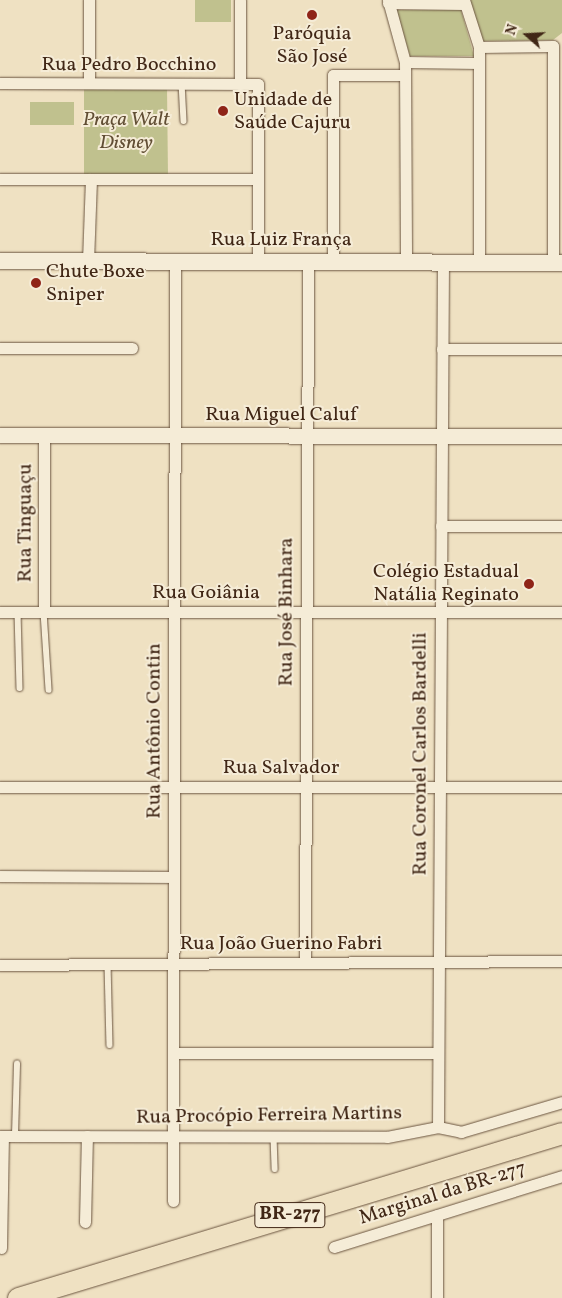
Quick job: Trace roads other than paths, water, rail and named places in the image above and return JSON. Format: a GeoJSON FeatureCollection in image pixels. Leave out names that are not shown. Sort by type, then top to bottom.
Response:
{"type":"FeatureCollection","features":[{"type":"Feature","properties":{"kind":"highway","name":"BR-277"},"geometry":{"type":"LineString","coordinates":[[18,1298],[562,1133]]}},
{"type":"Feature","properties":{"kind":"highway","name":"BR-277"},"geometry":{"type":"LineString","coordinates":[[65,1298],[562,1147]]}},
{"type":"Feature","properties":{"kind":"main road","name":"Rua Luiz França"},"geometry":{"type":"LineString","coordinates":[[0,261],[557,263]]}},
{"type":"Feature","properties":{"kind":"street"},"geometry":{"type":"LineString","coordinates":[[89,0],[89,83]]}},
{"type":"Feature","properties":{"kind":"street"},"geometry":{"type":"LineString","coordinates":[[240,0],[240,84]]}},
{"type":"Feature","properties":{"kind":"street"},"geometry":{"type":"LineString","coordinates":[[406,262],[406,62],[388,2],[464,2],[479,47],[479,262]]}},
{"type":"Feature","properties":{"kind":"street"},"geometry":{"type":"LineString","coordinates":[[479,47],[553,46],[557,263]]}},
{"type":"Feature","properties":{"kind":"street"},"geometry":{"type":"LineString","coordinates":[[406,62],[479,63]]}},
{"type":"Feature","properties":{"kind":"street"},"geometry":{"type":"LineString","coordinates":[[333,262],[333,75],[406,75]]}},
{"type":"Feature","properties":{"kind":"street","name":"Rua Pedro Bocchino"},"geometry":{"type":"LineString","coordinates":[[0,83],[258,84],[258,179]]}},
{"type":"Feature","properties":{"kind":"street"},"geometry":{"type":"LineString","coordinates":[[0,179],[258,179],[258,262]]}},
{"type":"Feature","properties":{"kind":"street"},"geometry":{"type":"LineString","coordinates":[[88,261],[91,179]]}},
{"type":"Feature","properties":{"kind":"street","name":"Rua Antônio Contin"},"geometry":{"type":"LineString","coordinates":[[173,1201],[175,261]]}},
{"type":"Feature","properties":{"kind":"street","name":"Rua José Binhara"},"geometry":{"type":"LineString","coordinates":[[305,963],[308,262]]}},
{"type":"Feature","properties":{"kind":"street","name":"Rua Coronel Carlos Bardelli"},"geometry":{"type":"LineString","coordinates":[[438,1127],[443,262]]}},
{"type":"Feature","properties":{"kind":"street"},"geometry":{"type":"LineString","coordinates":[[0,348],[132,348]]}},
{"type":"Feature","properties":{"kind":"street"},"geometry":{"type":"LineString","coordinates":[[442,349],[562,349]]}},
{"type":"Feature","properties":{"kind":"street","name":"Rua Miguel Caluf"},"geometry":{"type":"LineString","coordinates":[[0,434],[562,436]]}},
{"type":"Feature","properties":{"kind":"street","name":"Rua Tinguaçu"},"geometry":{"type":"LineString","coordinates":[[44,435],[44,612]]}},
{"type":"Feature","properties":{"kind":"street"},"geometry":{"type":"LineString","coordinates":[[441,526],[562,526]]}},
{"type":"Feature","properties":{"kind":"street","name":"Rua Goiânia"},"geometry":{"type":"LineString","coordinates":[[0,612],[562,612]]}},
{"type":"Feature","properties":{"kind":"street","name":"Rua Salvador"},"geometry":{"type":"LineString","coordinates":[[0,787],[562,787]]}},
{"type":"Feature","properties":{"kind":"street"},"geometry":{"type":"LineString","coordinates":[[0,876],[174,877]]}},
{"type":"Feature","properties":{"kind":"street","name":"Rua João Guerino Fabri"},"geometry":{"type":"LineString","coordinates":[[0,965],[562,961]]}},
{"type":"Feature","properties":{"kind":"street"},"geometry":{"type":"LineString","coordinates":[[173,1053],[438,1053]]}},
{"type":"Feature","properties":{"kind":"street","name":"Rua Procópio Ferreira Martins"},"geometry":{"type":"LineString","coordinates":[[2,1136],[387,1137],[438,1127],[461,1132],[562,1102]]}},
{"type":"Feature","properties":{"kind":"street"},"geometry":{"type":"LineString","coordinates":[[1,1248],[2,1136]]}},
{"type":"Feature","properties":{"kind":"street"},"geometry":{"type":"LineString","coordinates":[[85,1222],[87,1136]]}},
{"type":"Feature","properties":{"kind":"street","name":"Marginal da BR-277"},"geometry":{"type":"LineString","coordinates":[[334,1247],[562,1176]]}},
{"type":"Feature","properties":{"kind":"street"},"geometry":{"type":"LineString","coordinates":[[437,1215],[437,1298]]}},
{"type":"Feature","properties":{"kind":"lane"},"geometry":{"type":"LineString","coordinates":[[182,84],[184,121]]}},
{"type":"Feature","properties":{"kind":"lane"},"geometry":{"type":"LineString","coordinates":[[18,612],[20,688]]}},
{"type":"Feature","properties":{"kind":"lane"},"geometry":{"type":"LineString","coordinates":[[44,612],[49,690]]}},
{"type":"Feature","properties":{"kind":"lane"},"geometry":{"type":"LineString","coordinates":[[108,964],[110,1045]]}},
{"type":"Feature","properties":{"kind":"lane"},"geometry":{"type":"LineString","coordinates":[[16,1136],[17,1064]]}},
{"type":"Feature","properties":{"kind":"lane"},"geometry":{"type":"LineString","coordinates":[[274,1137],[275,1169]]}},
{"type":"Feature","properties":{"kind":"place","name":"Paróquia São José"},"geometry":{"type":"Point","coordinates":[312,15]}},
{"type":"Feature","properties":{"kind":"place","name":"Unidade de Saúde Cajuru"},"geometry":{"type":"Point","coordinates":[223,111]}},
{"type":"Feature","properties":{"kind":"place","name":"Chute Boxe Sniper"},"geometry":{"type":"Point","coordinates":[36,283]}},
{"type":"Feature","properties":{"kind":"place","name":"Colégio Estadual Natália Reginato"},"geometry":{"type":"Point","coordinates":[529,584]}},
{"type":"Feature","properties":{"kind":"park label","name":"Praça Walt Disney"},"geometry":{"type":"Point","coordinates":[126,132]}}]}
